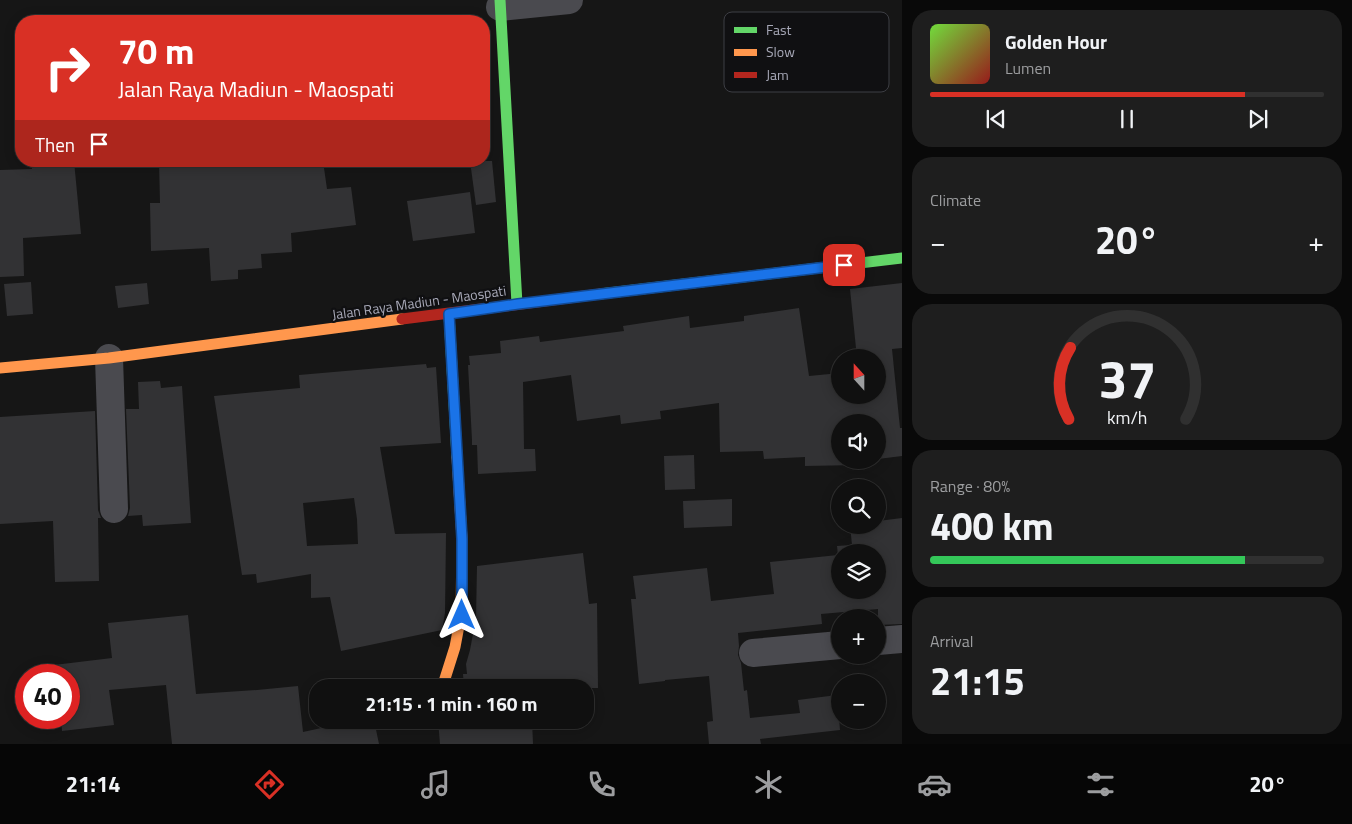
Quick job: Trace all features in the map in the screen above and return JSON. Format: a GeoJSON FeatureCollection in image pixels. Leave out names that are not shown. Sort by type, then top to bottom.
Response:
{"type":"FeatureCollection","features":[{"type":"Feature","properties":{"kind":"main road"},"geometry":{"type":"LineString","coordinates":[[500,4],[518,304]]}},
{"type":"Feature","properties":{"kind":"main road","name":"Jalan Raya Madiun - Maospati"},"geometry":{"type":"LineString","coordinates":[[0,368],[109,358],[518,304],[902,258]]}},
{"type":"Feature","properties":{"kind":"main road"},"geometry":{"type":"LineString","coordinates":[[445,679],[455,647],[462,615],[462,539],[449,314]]}},
{"type":"Feature","properties":{"kind":"street"},"geometry":{"type":"LineString","coordinates":[[500,4],[569,0]]}},
{"type":"Feature","properties":{"kind":"street"},"geometry":{"type":"LineString","coordinates":[[109,358],[114,509]]}},
{"type":"Feature","properties":{"kind":"street"},"geometry":{"type":"LineString","coordinates":[[886,640],[902,639]]}},
{"type":"Feature","properties":{"kind":"street"},"geometry":{"type":"LineString","coordinates":[[753,653],[831,645]]}},
{"type":"Feature","properties":{"kind":"building"},"geometry":{"type":"Polygon","coordinates":[[[490,161],[492,161],[496,202],[476,205],[471,167],[490,167],[490,161]]]}},
{"type":"Feature","properties":{"kind":"building"},"geometry":{"type":"Polygon","coordinates":[[[32,167],[75,167],[81,234],[23,238],[24,276],[0,277],[0,170],[32,169],[32,167]]]}},
{"type":"Feature","properties":{"kind":"building"},"geometry":{"type":"Polygon","coordinates":[[[159,167],[324,167],[327,189],[351,187],[356,225],[291,233],[292,252],[261,254],[262,268],[238,270],[238,279],[211,281],[209,248],[151,251],[150,203],[160,203],[159,167]]]}},
{"type":"Feature","properties":{"kind":"building"},"geometry":{"type":"Polygon","coordinates":[[[470,192],[475,233],[413,241],[407,201],[470,192]]]}},
{"type":"Feature","properties":{"kind":"building"},"geometry":{"type":"Polygon","coordinates":[[[31,282],[33,314],[7,316],[4,284],[31,282]]]}},
{"type":"Feature","properties":{"kind":"building"},"geometry":{"type":"Polygon","coordinates":[[[147,283],[149,304],[118,308],[115,286],[147,283]]]}},
{"type":"Feature","properties":{"kind":"building"},"geometry":{"type":"Polygon","coordinates":[[[902,283],[902,348],[892,349],[900,428],[902,428],[902,456],[886,458],[886,414],[831,414],[831,466],[805,466],[805,457],[764,459],[763,451],[720,452],[719,403],[660,411],[661,419],[621,424],[620,415],[577,421],[571,375],[523,382],[524,449],[535,449],[536,471],[478,474],[477,445],[472,445],[469,356],[501,353],[500,341],[539,336],[540,342],[624,331],[623,326],[689,316],[690,328],[744,321],[744,316],[799,308],[809,376],[831,374],[831,404],[886,404],[886,349],[856,349],[850,289],[902,283]]]}},
{"type":"Feature","properties":{"kind":"building"},"geometry":{"type":"Polygon","coordinates":[[[426,364],[427,368],[436,367],[441,443],[380,447],[395,534],[446,533],[445,613],[442,630],[341,651],[330,597],[311,598],[311,574],[257,583],[256,574],[242,575],[214,396],[300,388],[299,375],[426,364]],[[354,498],[303,503],[307,546],[358,544],[354,498]]]}},
{"type":"Feature","properties":{"kind":"building"},"geometry":{"type":"Polygon","coordinates":[[[160,381],[161,388],[182,386],[191,523],[143,526],[142,515],[128,516],[130,508],[126,409],[139,409],[138,382],[160,381]]]}},
{"type":"Feature","properties":{"kind":"building"},"geometry":{"type":"Polygon","coordinates":[[[95,411],[98,510],[101,518],[98,518],[99,581],[55,582],[53,521],[0,524],[0,417],[95,411]]]}},
{"type":"Feature","properties":{"kind":"building"},"geometry":{"type":"Polygon","coordinates":[[[694,455],[695,489],[665,490],[664,456],[694,455]]]}},
{"type":"Feature","properties":{"kind":"building"},"geometry":{"type":"Polygon","coordinates":[[[732,499],[732,526],[684,528],[683,501],[732,499]]]}},
{"type":"Feature","properties":{"kind":"building"},"geometry":{"type":"Polygon","coordinates":[[[902,518],[902,624],[886,625],[886,609],[831,609],[831,613],[821,614],[822,624],[738,633],[738,655],[741,663],[744,691],[747,690],[750,718],[800,713],[798,700],[831,696],[831,729],[840,730],[760,739],[761,744],[709,744],[707,722],[713,721],[709,676],[639,684],[631,599],[636,599],[633,576],[707,568],[711,601],[774,594],[770,562],[831,556],[831,599],[886,599],[886,544],[852,544],[851,534],[886,534],[886,520],[902,518]]]}},
{"type":"Feature","properties":{"kind":"building"},"geometry":{"type":"Polygon","coordinates":[[[583,553],[589,604],[597,603],[598,688],[594,688],[594,679],[463,679],[463,674],[467,674],[466,664],[476,618],[477,566],[583,553]]]}},
{"type":"Feature","properties":{"kind":"building"},"geometry":{"type":"Polygon","coordinates":[[[188,615],[196,694],[298,686],[303,732],[317,729],[376,729],[379,744],[172,744],[166,685],[109,690],[114,725],[80,729],[80,664],[62,664],[112,658],[108,623],[188,615]]]}},
{"type":"Feature","properties":{"kind":"building"},"geometry":{"type":"Polygon","coordinates":[[[62,729],[79,729],[62,731],[62,729]]]}},
{"type":"Feature","properties":{"kind":"building"},"geometry":{"type":"Polygon","coordinates":[[[439,729],[532,729],[533,744],[440,744],[439,729]]]}},
{"type":"Feature","properties":{"kind":"traffic: fast"},"geometry":{"type":"LineString","coordinates":[[500,0],[517,304]]}},
{"type":"Feature","properties":{"kind":"traffic: fast"},"geometry":{"type":"LineString","coordinates":[[600,294],[902,258]]}},
{"type":"Feature","properties":{"kind":"traffic: fast"},"geometry":{"type":"LineString","coordinates":[[449,314],[457,457]]}},
{"type":"Feature","properties":{"kind":"traffic: slow"},"geometry":{"type":"LineString","coordinates":[[0,368],[109,358],[402,319]]}},
{"type":"Feature","properties":{"kind":"traffic: slow"},"geometry":{"type":"LineString","coordinates":[[445,679],[455,647],[461,615],[462,539],[457,457]]}},
{"type":"Feature","properties":{"kind":"traffic: jam"},"geometry":{"type":"LineString","coordinates":[[402,319],[600,294]]}},
{"type":"Feature","properties":{"kind":"route"},"geometry":{"type":"LineString","coordinates":[[462,615],[462,539],[449,314],[844,265]]}}]}
